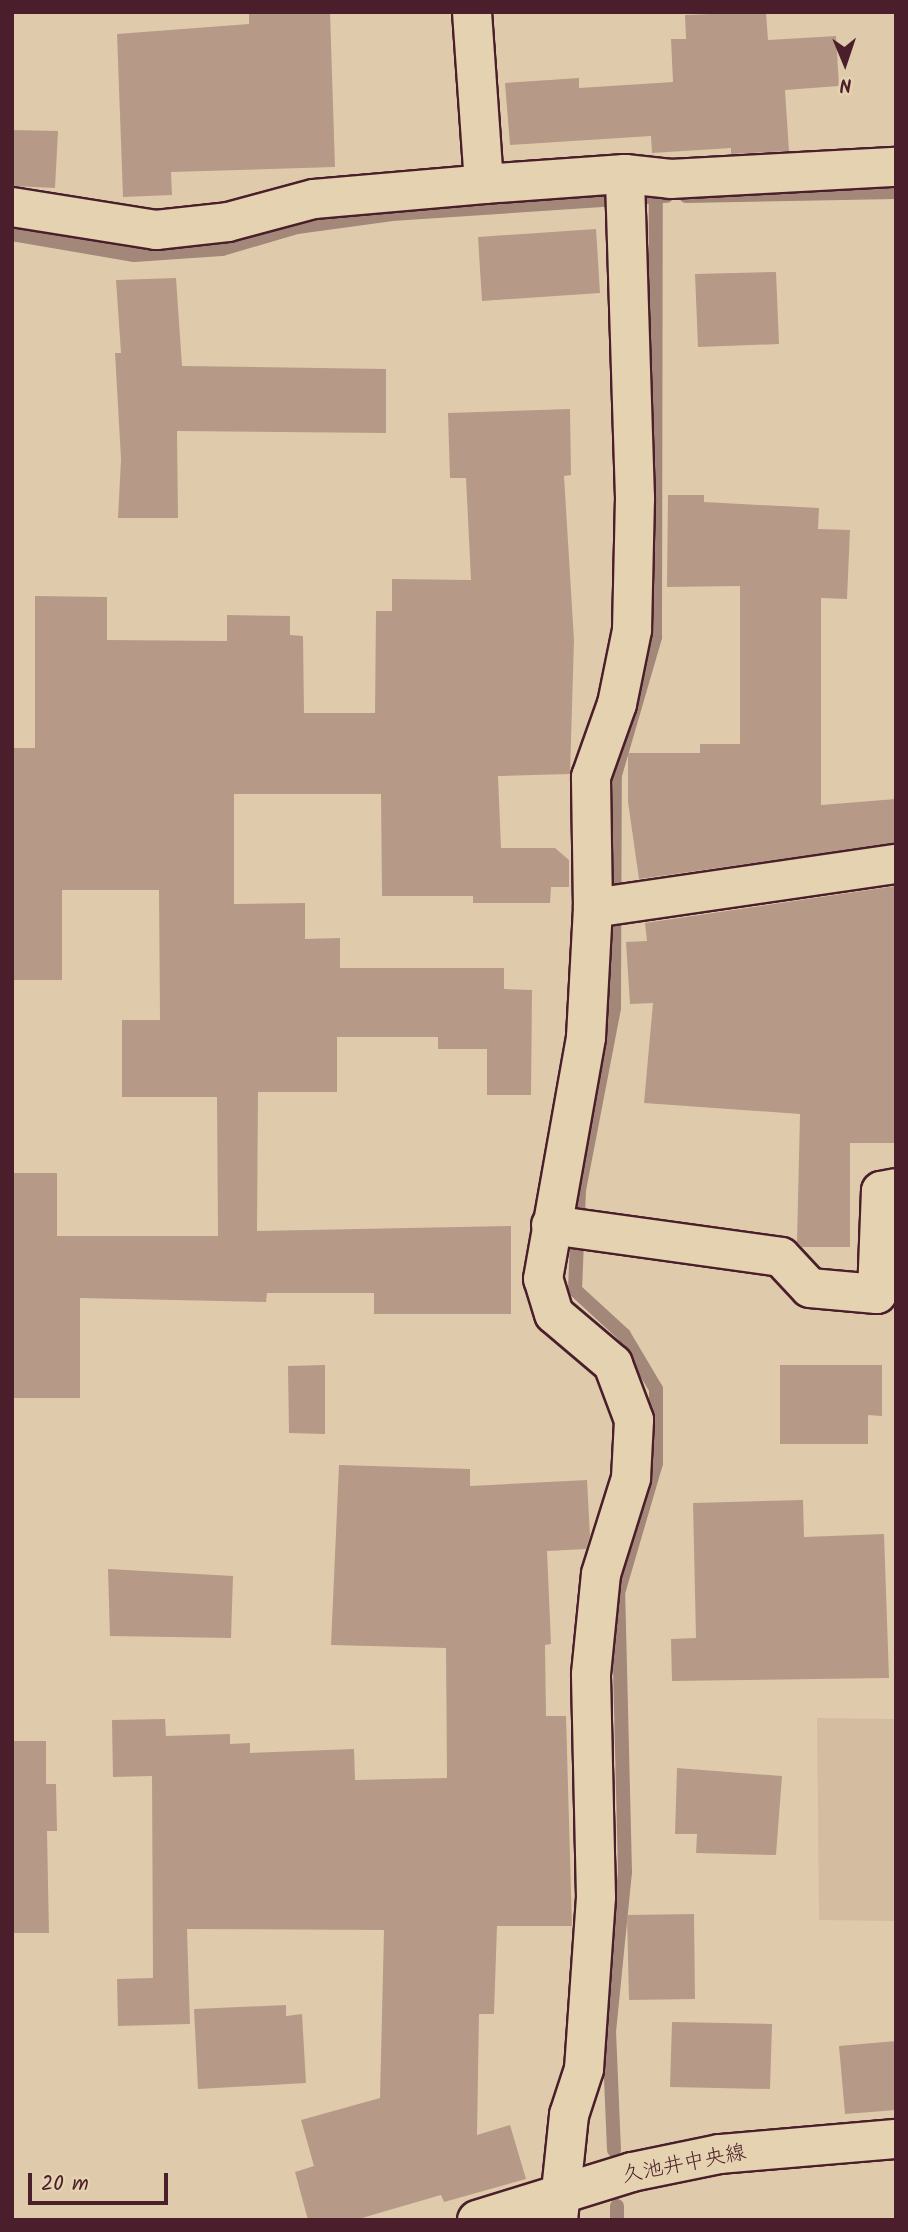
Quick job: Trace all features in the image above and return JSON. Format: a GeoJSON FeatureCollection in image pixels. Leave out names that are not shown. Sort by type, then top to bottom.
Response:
{"type":"FeatureCollection","features":[{"type":"Feature","properties":{"kind":"street"},"geometry":{"type":"LineString","coordinates":[[472,12],[484,184]]}},
{"type":"Feature","properties":{"kind":"street"},"geometry":{"type":"LineString","coordinates":[[12,207],[156,230],[228,222],[314,199],[484,184],[625,174],[671,178],[896,167]]}},
{"type":"Feature","properties":{"kind":"street"},"geometry":{"type":"LineString","coordinates":[[558,2209],[569,2115],[584,2069],[595,1910],[591,1674],[601,1574],[631,1478],[635,1420],[613,1364],[554,1314],[543,1279],[586,1037],[593,908],[591,777],[617,704],[632,630],[635,498],[625,174]]}},
{"type":"Feature","properties":{"kind":"street"},"geometry":{"type":"LineString","coordinates":[[593,908],[896,864]]}},
{"type":"Feature","properties":{"kind":"street"},"geometry":{"type":"LineString","coordinates":[[551,1225],[781,1256],[810,1288],[877,1294],[881,1191],[896,1188]]}},
{"type":"Feature","properties":{"kind":"street","name":"久池井中央線"},"geometry":{"type":"LineString","coordinates":[[477,2220],[558,2209],[632,2172],[720,2154],[896,2139]]}},
{"type":"Feature","properties":{"kind":"shaded area"},"geometry":{"type":"Polygon","coordinates":[[[817,1718],[896,1719],[896,1921],[819,1920],[817,1718]]]}},
{"type":"Feature","properties":{"kind":"building"},"geometry":{"type":"Polygon","coordinates":[[[249,12],[330,12],[335,167],[171,172],[172,195],[123,197],[117,34],[249,24],[249,12]]]}},
{"type":"Feature","properties":{"kind":"building"},"geometry":{"type":"Polygon","coordinates":[[[766,12],[768,40],[836,36],[839,86],[785,90],[789,151],[731,154],[731,148],[652,153],[651,136],[510,145],[505,83],[579,78],[579,88],[673,82],[671,39],[686,39],[685,15],[766,12]]]}},
{"type":"Feature","properties":{"kind":"building"},"geometry":{"type":"Polygon","coordinates":[[[12,130],[58,131],[55,188],[12,186],[12,130]]]}},
{"type":"Feature","properties":{"kind":"building"},"geometry":{"type":"Polygon","coordinates":[[[596,229],[600,293],[482,301],[478,237],[596,229]]]}},
{"type":"Feature","properties":{"kind":"building"},"geometry":{"type":"Polygon","coordinates":[[[776,272],[779,344],[698,347],[695,274],[776,272]]]}},
{"type":"Feature","properties":{"kind":"building"},"geometry":{"type":"Polygon","coordinates":[[[176,278],[182,366],[386,369],[386,433],[177,431],[178,518],[118,518],[121,459],[115,353],[121,353],[116,280],[176,278]]]}},
{"type":"Feature","properties":{"kind":"building"},"geometry":{"type":"Polygon","coordinates":[[[570,409],[571,475],[564,476],[574,640],[570,774],[498,776],[501,848],[555,848],[569,860],[569,887],[551,887],[550,903],[473,903],[473,896],[382,896],[381,794],[234,794],[234,904],[305,903],[305,939],[340,938],[340,968],[504,968],[504,989],[532,990],[531,1095],[487,1095],[487,1049],[438,1049],[438,1037],[337,1037],[337,1092],[258,1092],[257,1231],[511,1226],[511,1314],[374,1314],[374,1293],[267,1293],[266,1302],[80,1298],[80,1398],[12,1398],[12,1173],[57,1173],[57,1236],[218,1236],[217,1097],[122,1097],[122,1020],[160,1020],[159,890],[62,890],[62,980],[12,980],[12,748],[35,748],[35,596],[107,597],[107,640],[227,641],[227,615],[290,616],[290,635],[303,636],[304,713],[375,713],[376,611],[392,611],[392,579],[471,580],[466,478],[450,478],[448,413],[570,409]]]}},
{"type":"Feature","properties":{"kind":"building"},"geometry":{"type":"Polygon","coordinates":[[[668,495],[704,495],[704,502],[819,508],[818,529],[850,530],[847,599],[821,598],[821,805],[896,799],[896,843],[639,879],[628,802],[628,753],[700,753],[700,744],[740,744],[740,586],[667,587],[668,495]]]}},
{"type":"Feature","properties":{"kind":"building"},"geometry":{"type":"Polygon","coordinates":[[[896,886],[896,1143],[850,1143],[850,1247],[802,1247],[797,1242],[800,1114],[644,1103],[653,1003],[630,1004],[626,942],[647,941],[645,923],[896,886]]]}},
{"type":"Feature","properties":{"kind":"building"},"geometry":{"type":"Polygon","coordinates":[[[325,1365],[325,1434],[289,1433],[288,1366],[325,1365]]]}},
{"type":"Feature","properties":{"kind":"building"},"geometry":{"type":"Polygon","coordinates":[[[780,1365],[882,1365],[882,1416],[868,1415],[868,1444],[780,1444],[780,1365]]]}},
{"type":"Feature","properties":{"kind":"building"},"geometry":{"type":"Polygon","coordinates":[[[339,1465],[470,1469],[470,1486],[587,1480],[590,1536],[586,1549],[547,1551],[551,1644],[545,1645],[546,1716],[566,1716],[572,1926],[497,1926],[494,2014],[479,2014],[477,2135],[510,2125],[526,2179],[444,2202],[441,2195],[355,2220],[308,2220],[295,2172],[314,2166],[301,2120],[380,2098],[384,1930],[187,1929],[190,2024],[118,2026],[117,1979],[153,1978],[152,1776],[113,1777],[112,1720],[165,1719],[166,1736],[230,1734],[230,1744],[250,1743],[250,1753],[354,1749],[355,1780],[447,1778],[446,1648],[331,1645],[339,1465]]]}},
{"type":"Feature","properties":{"kind":"building"},"geometry":{"type":"Polygon","coordinates":[[[803,1500],[804,1537],[884,1534],[889,1678],[672,1681],[671,1639],[696,1638],[693,1503],[803,1500]]]}},
{"type":"Feature","properties":{"kind":"building"},"geometry":{"type":"Polygon","coordinates":[[[108,1569],[233,1576],[231,1638],[110,1636],[108,1569]]]}},
{"type":"Feature","properties":{"kind":"building"},"geometry":{"type":"Polygon","coordinates":[[[12,1741],[46,1741],[46,1784],[56,1784],[57,1831],[47,1831],[49,1933],[12,1933],[12,1741]]]}},
{"type":"Feature","properties":{"kind":"building"},"geometry":{"type":"Polygon","coordinates":[[[677,1768],[782,1776],[776,1855],[696,1853],[697,1834],[675,1834],[677,1768]]]}},
{"type":"Feature","properties":{"kind":"building"},"geometry":{"type":"Polygon","coordinates":[[[694,1914],[695,1999],[629,2000],[627,1915],[694,1914]]]}},
{"type":"Feature","properties":{"kind":"building"},"geometry":{"type":"Polygon","coordinates":[[[286,2005],[286,2016],[302,2014],[306,2083],[198,2089],[194,2009],[286,2005]]]}},
{"type":"Feature","properties":{"kind":"building"},"geometry":{"type":"Polygon","coordinates":[[[672,2022],[772,2024],[770,2089],[670,2087],[672,2022]]]}},
{"type":"Feature","properties":{"kind":"building"},"geometry":{"type":"Polygon","coordinates":[[[896,2041],[896,2110],[845,2114],[839,2046],[896,2041]]]}},
{"type":"Feature","properties":{"kind":"waterway"},"geometry":{"type":"LineString","coordinates":[[686,196],[896,192]]}},
{"type":"Feature","properties":{"kind":"waterway"},"geometry":{"type":"LineString","coordinates":[[614,2150],[609,2032],[625,1872],[618,1593],[656,1463],[656,1389],[624,1335],[575,1290],[579,1190],[614,1008],[615,775],[655,637],[656,196]]}},
{"type":"Feature","properties":{"kind":"waterway"},"geometry":{"type":"LineString","coordinates":[[12,234],[134,255],[222,249],[297,227],[392,214],[666,196]]}},
{"type":"Feature","properties":{"kind":"waterway"},"geometry":{"type":"LineString","coordinates":[[617,2206],[617,2220]]}}]}
